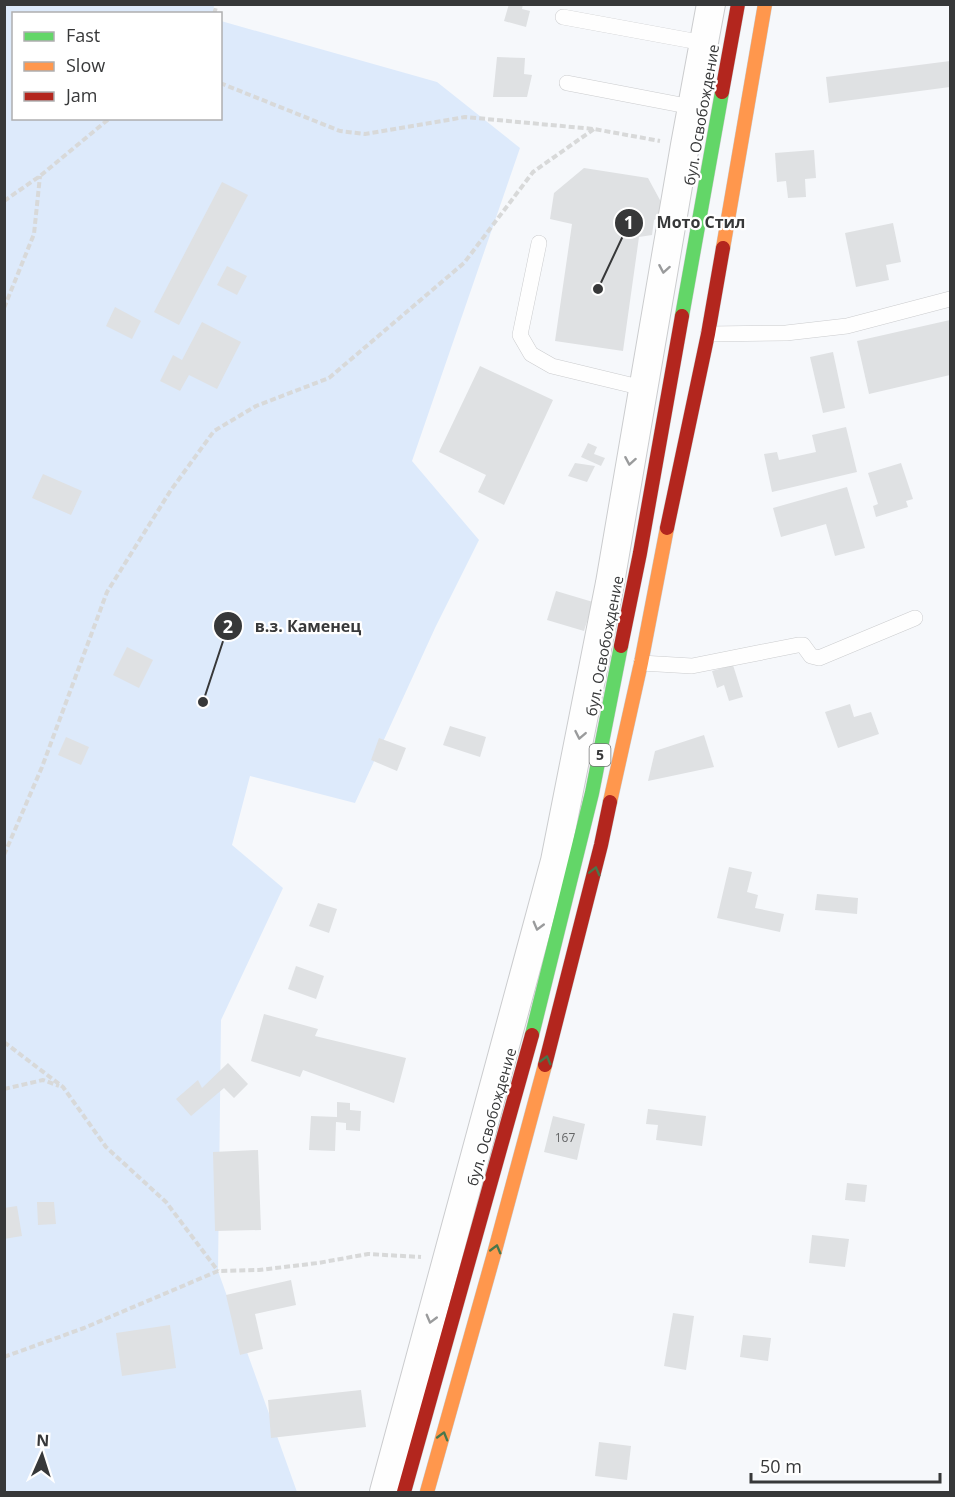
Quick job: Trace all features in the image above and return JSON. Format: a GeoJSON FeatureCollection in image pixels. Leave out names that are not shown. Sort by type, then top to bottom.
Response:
{"type":"FeatureCollection","features":[{"type":"Feature","properties":{"kind":"street"},"geometry":{"type":"LineString","coordinates":[[384,1492],[555,861],[610,583],[711,4]]}},
{"type":"Feature","properties":{"kind":"street","name":"бул. Освобождение"},"geometry":{"type":"LineString","coordinates":[[404,1492],[522,1075],[592,794],[640,553],[738,4]]}},
{"type":"Feature","properties":{"kind":"street"},"geometry":{"type":"LineString","coordinates":[[427,1492],[494,1254],[602,845],[708,334],[765,4]]}},
{"type":"Feature","properties":{"kind":"lane"},"geometry":{"type":"LineString","coordinates":[[563,17],[704,43]]}},
{"type":"Feature","properties":{"kind":"lane"},"geometry":{"type":"LineString","coordinates":[[567,83],[692,108]]}},
{"type":"Feature","properties":{"kind":"lane"},"geometry":{"type":"LineString","coordinates":[[539,243],[520,335],[531,354],[552,366],[643,388]]}},
{"type":"Feature","properties":{"kind":"lane"},"geometry":{"type":"LineString","coordinates":[[708,334],[786,333],[847,326],[951,300]]}},
{"type":"Feature","properties":{"kind":"lane"},"geometry":{"type":"LineString","coordinates":[[641,663],[692,666],[798,645],[803,645],[810,656],[819,658],[915,618]]}},
{"type":"Feature","properties":{"kind":"path"},"geometry":{"type":"LineString","coordinates":[[222,84],[340,131],[365,134],[465,117],[594,129],[685,145]]}},
{"type":"Feature","properties":{"kind":"path"},"geometry":{"type":"LineString","coordinates":[[4,201],[40,176],[108,120]]}},
{"type":"Feature","properties":{"kind":"path"},"geometry":{"type":"LineString","coordinates":[[4,855],[42,767],[107,592],[171,490],[214,431],[256,406],[329,378],[464,263],[533,172],[594,129]]}},
{"type":"Feature","properties":{"kind":"path"},"geometry":{"type":"LineString","coordinates":[[4,308],[34,234],[40,176]]}},
{"type":"Feature","properties":{"kind":"path"},"geometry":{"type":"LineString","coordinates":[[4,1042],[63,1087],[106,1147],[166,1202],[218,1271]]}},
{"type":"Feature","properties":{"kind":"path"},"geometry":{"type":"LineString","coordinates":[[4,1089],[43,1080],[63,1087]]}},
{"type":"Feature","properties":{"kind":"path"},"geometry":{"type":"LineString","coordinates":[[4,1357],[84,1328],[218,1271],[259,1270],[368,1254],[419,1256],[447,1262]]}},
{"type":"Feature","properties":{"kind":"shaded area"},"geometry":{"type":"Polygon","coordinates":[[[5,5],[214,5],[213,12],[12,12],[12,120],[222,120],[222,21],[437,82],[520,148],[412,461],[479,540],[435,628],[355,803],[250,776],[232,845],[283,888],[221,1020],[218,1271],[297,1492],[5,1492],[5,5]]]}},
{"type":"Feature","properties":{"kind":"building"},"geometry":{"type":"Polygon","coordinates":[[[509,4],[523,4],[522,9],[530,11],[526,27],[504,21],[509,4]]]}},
{"type":"Feature","properties":{"kind":"building"},"geometry":{"type":"Polygon","coordinates":[[[497,57],[525,58],[524,74],[532,75],[527,97],[493,97],[497,57]]]}},
{"type":"Feature","properties":{"kind":"building"},"geometry":{"type":"Polygon","coordinates":[[[950,61],[950,87],[829,103],[826,77],[950,61]]]}},
{"type":"Feature","properties":{"kind":"building"},"geometry":{"type":"Polygon","coordinates":[[[814,150],[816,178],[805,179],[806,197],[788,198],[786,181],[777,182],[775,153],[814,150]]]}},
{"type":"Feature","properties":{"kind":"building"},"geometry":{"type":"Polygon","coordinates":[[[584,168],[648,178],[667,213],[654,220],[652,235],[639,237],[623,351],[555,341],[572,224],[550,219],[554,193],[584,168]]]}},
{"type":"Feature","properties":{"kind":"building"},"geometry":{"type":"Polygon","coordinates":[[[222,182],[248,195],[179,325],[154,312],[222,182]]]}},
{"type":"Feature","properties":{"kind":"building"},"geometry":{"type":"Polygon","coordinates":[[[893,223],[901,262],[886,265],[889,280],[856,287],[845,233],[893,223]]]}},
{"type":"Feature","properties":{"kind":"building"},"geometry":{"type":"Polygon","coordinates":[[[227,266],[247,276],[237,295],[217,285],[227,266]]]}},
{"type":"Feature","properties":{"kind":"building"},"geometry":{"type":"Polygon","coordinates":[[[115,307],[141,321],[132,339],[106,326],[115,307]]]}},
{"type":"Feature","properties":{"kind":"building"},"geometry":{"type":"Polygon","coordinates":[[[950,320],[950,375],[869,394],[857,341],[950,320]]]}},
{"type":"Feature","properties":{"kind":"building"},"geometry":{"type":"Polygon","coordinates":[[[202,322],[241,342],[217,389],[189,375],[180,391],[160,381],[173,355],[182,360],[202,322]]]}},
{"type":"Feature","properties":{"kind":"building"},"geometry":{"type":"Polygon","coordinates":[[[833,352],[845,408],[823,413],[810,357],[833,352]]]}},
{"type":"Feature","properties":{"kind":"building"},"geometry":{"type":"Polygon","coordinates":[[[480,366],[553,400],[504,505],[478,492],[486,475],[439,452],[480,366]]]}},
{"type":"Feature","properties":{"kind":"building"},"geometry":{"type":"Polygon","coordinates":[[[846,427],[857,472],[772,492],[764,454],[777,452],[779,460],[816,452],[812,435],[846,427]]]}},
{"type":"Feature","properties":{"kind":"building"},"geometry":{"type":"Polygon","coordinates":[[[588,443],[597,447],[594,454],[605,458],[601,466],[581,457],[588,443]]]}},
{"type":"Feature","properties":{"kind":"building"},"geometry":{"type":"Polygon","coordinates":[[[575,463],[595,466],[587,482],[568,476],[575,463]]]}},
{"type":"Feature","properties":{"kind":"building"},"geometry":{"type":"Polygon","coordinates":[[[901,463],[913,499],[906,501],[908,507],[876,517],[873,506],[878,504],[868,473],[901,463]]]}},
{"type":"Feature","properties":{"kind":"building"},"geometry":{"type":"Polygon","coordinates":[[[43,474],[82,491],[71,515],[32,498],[43,474]]]}},
{"type":"Feature","properties":{"kind":"building"},"geometry":{"type":"Polygon","coordinates":[[[847,487],[865,548],[835,556],[826,524],[781,537],[773,508],[847,487]]]}},
{"type":"Feature","properties":{"kind":"building"},"geometry":{"type":"Polygon","coordinates":[[[556,591],[593,602],[584,631],[547,620],[556,591]]]}},
{"type":"Feature","properties":{"kind":"building"},"geometry":{"type":"Polygon","coordinates":[[[127,647],[153,660],[139,688],[113,675],[127,647]]]}},
{"type":"Feature","properties":{"kind":"building"},"geometry":{"type":"Polygon","coordinates":[[[733,665],[743,697],[729,701],[724,685],[717,688],[712,671],[733,665]]]}},
{"type":"Feature","properties":{"kind":"building"},"geometry":{"type":"Polygon","coordinates":[[[850,704],[854,717],[871,712],[879,734],[838,748],[825,712],[850,704]]]}},
{"type":"Feature","properties":{"kind":"building"},"geometry":{"type":"Polygon","coordinates":[[[450,726],[486,737],[480,757],[443,745],[450,726]]]}},
{"type":"Feature","properties":{"kind":"building"},"geometry":{"type":"Polygon","coordinates":[[[704,735],[714,767],[648,781],[655,751],[704,735]]]}},
{"type":"Feature","properties":{"kind":"building"},"geometry":{"type":"Polygon","coordinates":[[[66,737],[89,747],[81,765],[58,755],[66,737]]]}},
{"type":"Feature","properties":{"kind":"building"},"geometry":{"type":"Polygon","coordinates":[[[379,738],[406,748],[397,771],[371,760],[379,738]]]}},
{"type":"Feature","properties":{"kind":"building"},"geometry":{"type":"Polygon","coordinates":[[[729,867],[752,872],[747,892],[758,895],[755,908],[784,914],[780,932],[717,918],[729,867]]]}},
{"type":"Feature","properties":{"kind":"building"},"geometry":{"type":"Polygon","coordinates":[[[817,894],[858,898],[857,914],[815,910],[817,894]]]}},
{"type":"Feature","properties":{"kind":"building"},"geometry":{"type":"Polygon","coordinates":[[[318,903],[337,909],[329,933],[309,926],[318,903]]]}},
{"type":"Feature","properties":{"kind":"building"},"geometry":{"type":"Polygon","coordinates":[[[296,966],[324,976],[316,999],[288,989],[296,966]]]}},
{"type":"Feature","properties":{"kind":"building"},"geometry":{"type":"Polygon","coordinates":[[[264,1014],[318,1029],[315,1036],[406,1058],[394,1103],[303,1070],[300,1077],[251,1061],[264,1014]]]}},
{"type":"Feature","properties":{"kind":"building"},"geometry":{"type":"Polygon","coordinates":[[[228,1063],[248,1084],[234,1098],[224,1088],[191,1116],[176,1099],[198,1080],[202,1088],[228,1063]]]}},
{"type":"Feature","properties":{"kind":"building"},"geometry":{"type":"Polygon","coordinates":[[[337,1102],[350,1103],[350,1110],[361,1111],[360,1131],[346,1130],[346,1123],[336,1122],[335,1151],[309,1150],[311,1116],[337,1117],[337,1102]]]}},
{"type":"Feature","properties":{"kind":"building"},"geometry":{"type":"Polygon","coordinates":[[[648,1109],[706,1116],[702,1146],[656,1140],[658,1125],[646,1124],[648,1109]]]}},
{"type":"Feature","properties":{"kind":"building"},"geometry":{"type":"Polygon","coordinates":[[[553,1116],[585,1124],[577,1160],[544,1152],[553,1116]]]}},
{"type":"Feature","properties":{"kind":"building"},"geometry":{"type":"Polygon","coordinates":[[[258,1150],[261,1230],[215,1231],[213,1152],[258,1150]]]}},
{"type":"Feature","properties":{"kind":"building"},"geometry":{"type":"Polygon","coordinates":[[[847,1183],[867,1185],[865,1202],[845,1200],[847,1183]]]}},
{"type":"Feature","properties":{"kind":"building"},"geometry":{"type":"Polygon","coordinates":[[[37,1202],[54,1202],[56,1224],[38,1225],[37,1202]]]}},
{"type":"Feature","properties":{"kind":"building"},"geometry":{"type":"Polygon","coordinates":[[[17,1206],[22,1236],[4,1239],[4,1208],[17,1206]]]}},
{"type":"Feature","properties":{"kind":"building"},"geometry":{"type":"Polygon","coordinates":[[[812,1235],[849,1239],[845,1267],[809,1263],[812,1235]]]}},
{"type":"Feature","properties":{"kind":"building"},"geometry":{"type":"Polygon","coordinates":[[[291,1280],[296,1305],[255,1314],[263,1349],[240,1355],[226,1295],[291,1280]]]}},
{"type":"Feature","properties":{"kind":"building"},"geometry":{"type":"Polygon","coordinates":[[[673,1313],[694,1316],[686,1370],[664,1366],[673,1313]]]}},
{"type":"Feature","properties":{"kind":"building"},"geometry":{"type":"Polygon","coordinates":[[[170,1325],[176,1368],[122,1376],[116,1333],[170,1325]]]}},
{"type":"Feature","properties":{"kind":"building"},"geometry":{"type":"Polygon","coordinates":[[[743,1335],[771,1338],[768,1361],[740,1357],[743,1335]]]}},
{"type":"Feature","properties":{"kind":"building"},"geometry":{"type":"Polygon","coordinates":[[[361,1390],[366,1427],[271,1438],[268,1400],[361,1390]]]}},
{"type":"Feature","properties":{"kind":"building"},"geometry":{"type":"Polygon","coordinates":[[[599,1442],[631,1446],[627,1480],[595,1476],[599,1442]]]}},
{"type":"Feature","properties":{"kind":"traffic: fast"},"geometry":{"type":"LineString","coordinates":[[682,316],[722,92]]}},
{"type":"Feature","properties":{"kind":"traffic: fast"},"geometry":{"type":"LineString","coordinates":[[532,1035],[592,793],[621,646]]}},
{"type":"Feature","properties":{"kind":"traffic: slow"},"geometry":{"type":"LineString","coordinates":[[723,248],[765,4]]}},
{"type":"Feature","properties":{"kind":"traffic: slow"},"geometry":{"type":"LineString","coordinates":[[610,802],[641,663],[667,528]]}},
{"type":"Feature","properties":{"kind":"traffic: slow"},"geometry":{"type":"LineString","coordinates":[[427,1492],[545,1065]]}},
{"type":"Feature","properties":{"kind":"traffic: jam"},"geometry":{"type":"LineString","coordinates":[[722,92],[738,4]]}},
{"type":"Feature","properties":{"kind":"traffic: jam"},"geometry":{"type":"LineString","coordinates":[[667,528],[708,334],[723,248]]}},
{"type":"Feature","properties":{"kind":"traffic: jam"},"geometry":{"type":"LineString","coordinates":[[621,646],[682,316]]}},
{"type":"Feature","properties":{"kind":"traffic: jam"},"geometry":{"type":"LineString","coordinates":[[545,1065],[610,802]]}},
{"type":"Feature","properties":{"kind":"traffic: jam"},"geometry":{"type":"LineString","coordinates":[[404,1492],[532,1035]]}},
{"type":"Feature","properties":{"kind":"place","name":"Мото Стил"},"geometry":{"type":"Point","coordinates":[598,289]}},
{"type":"Feature","properties":{"kind":"place","name":"в.з. Каменец"},"geometry":{"type":"Point","coordinates":[203,702]}}]}
